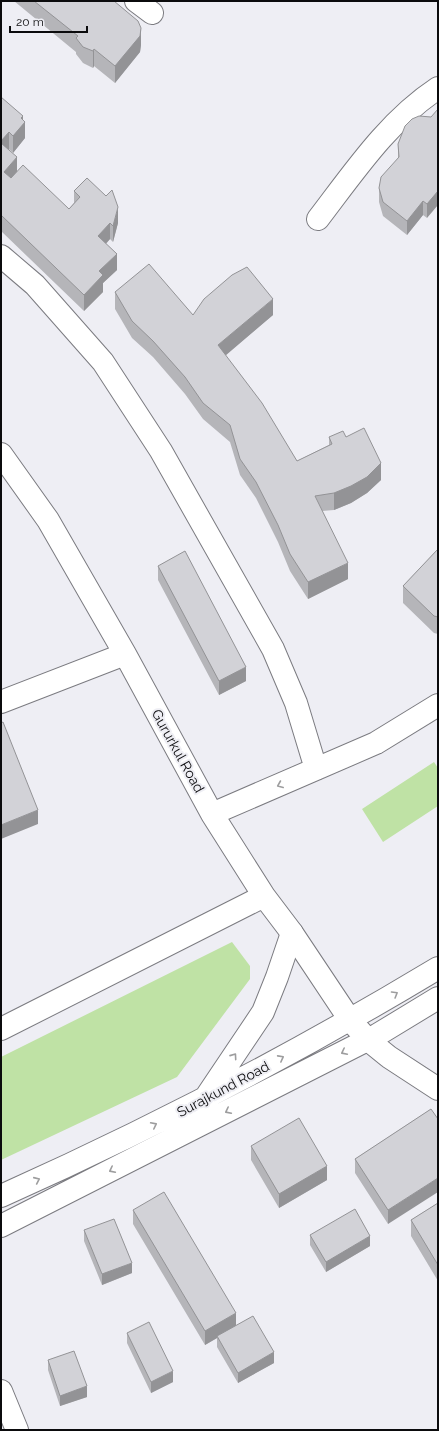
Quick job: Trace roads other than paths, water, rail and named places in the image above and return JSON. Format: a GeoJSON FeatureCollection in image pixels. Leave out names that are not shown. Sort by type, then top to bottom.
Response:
{"type":"FeatureCollection","features":[{"type":"Feature","properties":{"kind":"street"},"geometry":{"type":"LineString","coordinates":[[318,219],[381,137],[422,99],[438,88]]}},
{"type":"Feature","properties":{"kind":"street"},"geometry":{"type":"LineString","coordinates":[[1,256],[34,285],[103,362],[160,451],[273,649],[296,703],[316,769]]}},
{"type":"Feature","properties":{"kind":"street","name":"Gururkul Road"},"geometry":{"type":"LineString","coordinates":[[1,454],[48,520],[125,654],[212,814],[264,896],[292,933],[350,1020],[368,1040],[389,1057],[438,1089]]}},
{"type":"Feature","properties":{"kind":"street"},"geometry":{"type":"LineString","coordinates":[[1,702],[125,654]]}},
{"type":"Feature","properties":{"kind":"street"},"geometry":{"type":"LineString","coordinates":[[212,814],[376,743],[438,705]]}},
{"type":"Feature","properties":{"kind":"street"},"geometry":{"type":"LineString","coordinates":[[1,1029],[264,896]]}},
{"type":"Feature","properties":{"kind":"street"},"geometry":{"type":"LineString","coordinates":[[204,1100],[263,1012],[278,977],[292,933]]}},
{"type":"Feature","properties":{"kind":"street","name":"Surajkund Road"},"geometry":{"type":"LineString","coordinates":[[1,1196],[100,1152],[204,1100],[350,1020],[438,968]]}},
{"type":"Feature","properties":{"kind":"street","name":"Surajkund Road"},"geometry":{"type":"LineString","coordinates":[[1,1226],[368,1040],[438,998]]}},
{"type":"Feature","properties":{"kind":"street"},"geometry":{"type":"LineString","coordinates":[[1,1391],[17,1430]]}}]}
